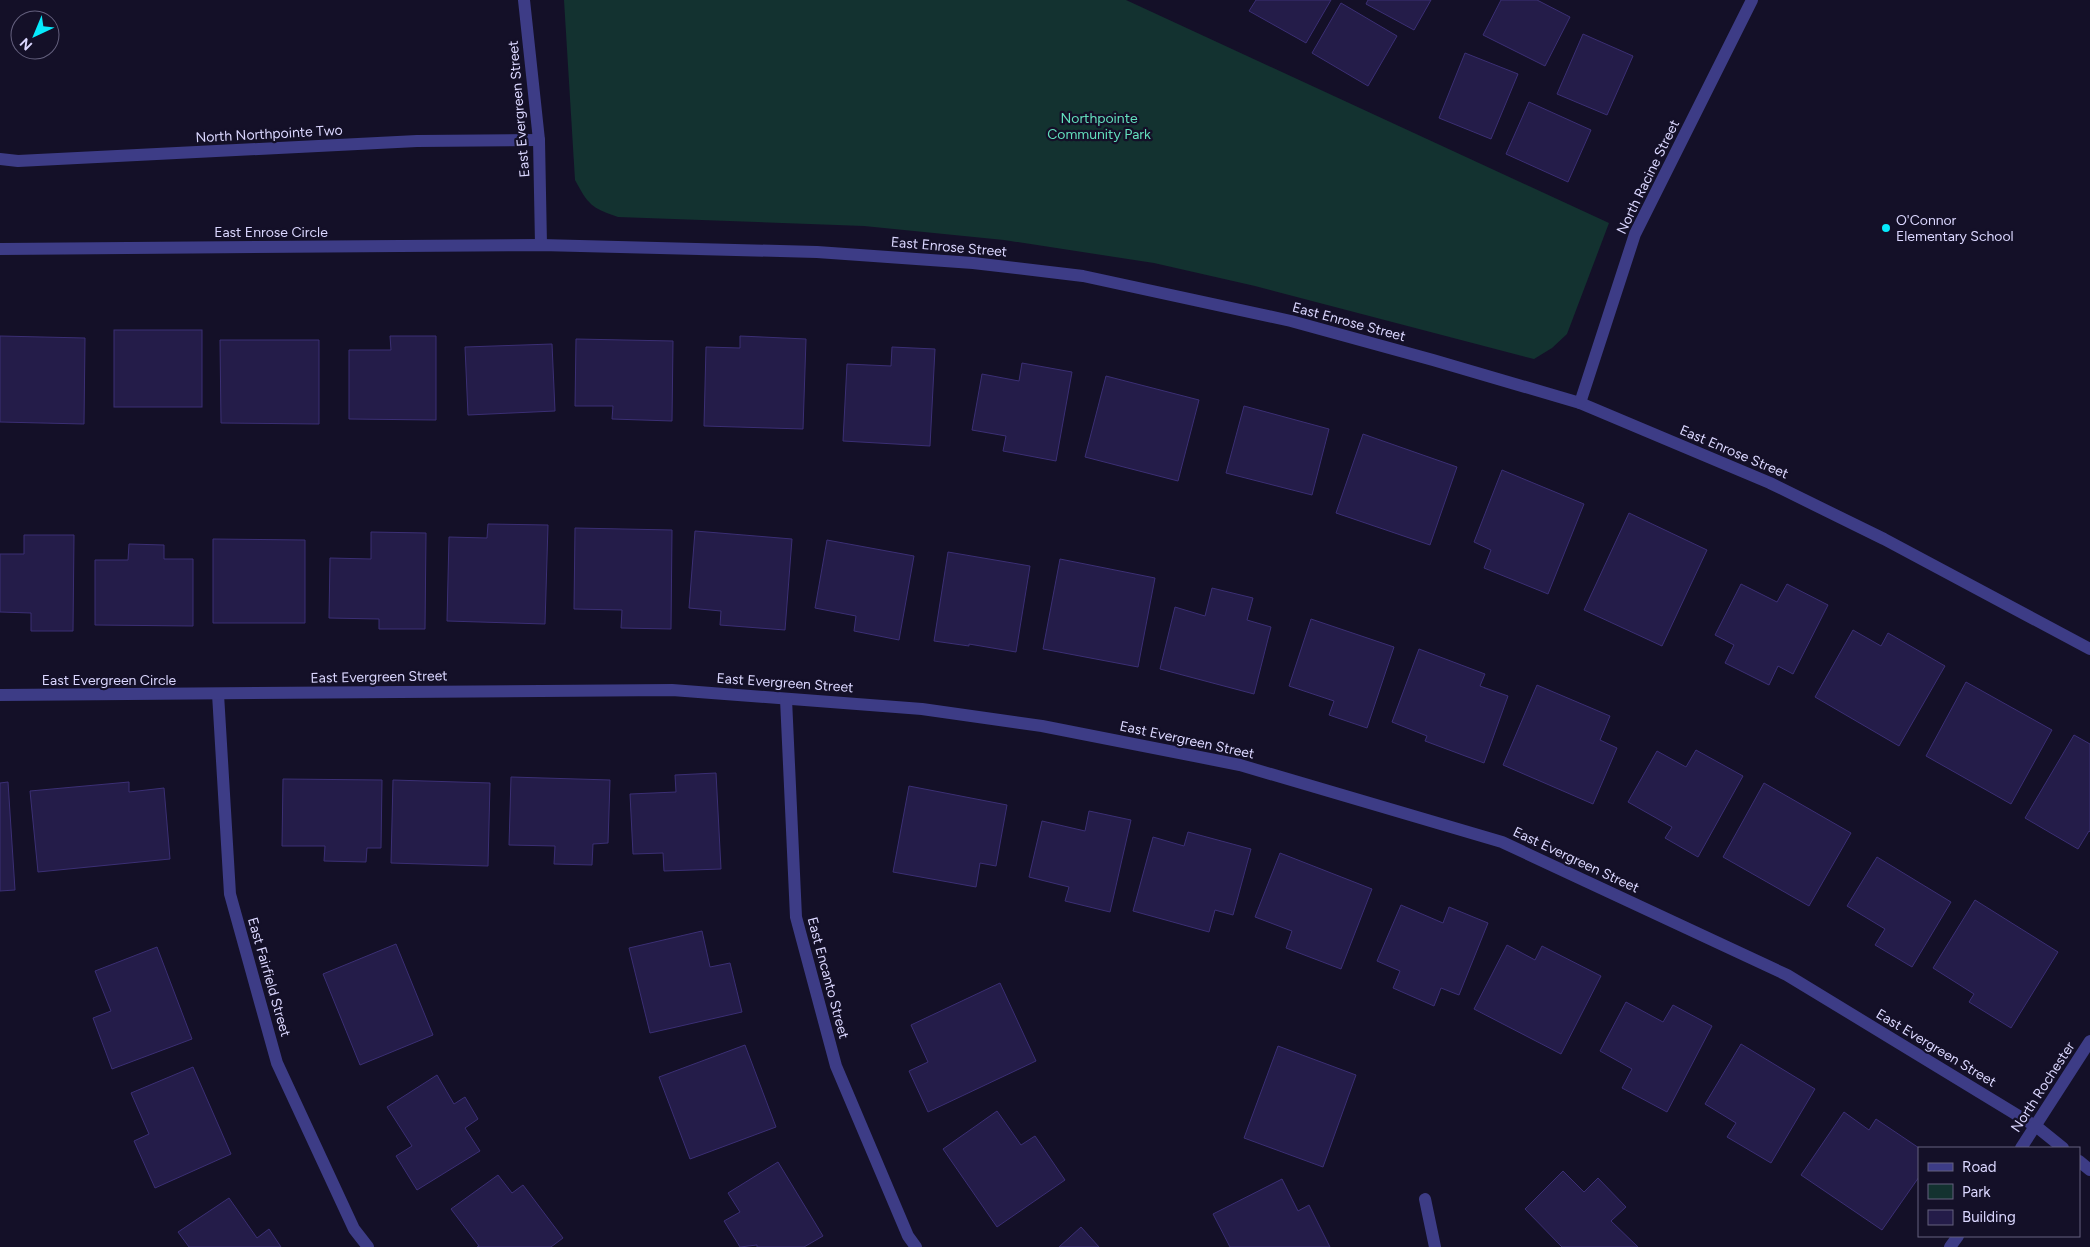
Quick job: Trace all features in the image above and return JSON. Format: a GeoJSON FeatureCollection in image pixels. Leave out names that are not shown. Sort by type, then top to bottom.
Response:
{"type":"FeatureCollection","features":[{"type":"Feature","properties":{"kind":"street","name":"East Evergreen Street"},"geometry":{"type":"LineString","coordinates":[[524,0],[539,140],[541,245]]}},
{"type":"Feature","properties":{"kind":"street","name":"North Racine Street"},"geometry":{"type":"LineString","coordinates":[[1580,403],[1635,234],[1749,1]]}},
{"type":"Feature","properties":{"kind":"street","name":"North Northpointe Two"},"geometry":{"type":"LineString","coordinates":[[0,159],[18,162],[417,142],[539,140]]}},
{"type":"Feature","properties":{"kind":"street","name":"East Enrose Street"},"geometry":{"type":"LineString","coordinates":[[541,245],[817,252],[973,264],[1083,276],[1291,321],[1580,403],[1770,483],[1884,539],[2090,650]]}},
{"type":"Feature","properties":{"kind":"street","name":"East Enrose Circle"},"geometry":{"type":"LineString","coordinates":[[0,249],[541,245]]}},
{"type":"Feature","properties":{"kind":"street","name":"East Evergreen Street"},"geometry":{"type":"LineString","coordinates":[[218,694],[672,690],[922,709],[1023,724],[1240,765],[1502,842],[1787,975],[2037,1126],[2062,1147]]}},
{"type":"Feature","properties":{"kind":"street","name":"East Evergreen Circle"},"geometry":{"type":"LineString","coordinates":[[0,696],[218,694]]}},
{"type":"Feature","properties":{"kind":"street","name":"East Fairfield Street"},"geometry":{"type":"LineString","coordinates":[[218,694],[230,894],[277,1062],[354,1229],[368,1247]]}},
{"type":"Feature","properties":{"kind":"street","name":"East Encanto Street"},"geometry":{"type":"LineString","coordinates":[[786,699],[796,917],[836,1066],[908,1236],[916,1247]]}},
{"type":"Feature","properties":{"kind":"street","name":"North Rochester"},"geometry":{"type":"LineString","coordinates":[[2022,1147],[2090,1041]]}},
{"type":"Feature","properties":{"kind":"street"},"geometry":{"type":"LineString","coordinates":[[2080,1162],[2090,1170]]}},
{"type":"Feature","properties":{"kind":"street"},"geometry":{"type":"LineString","coordinates":[[1425,1199],[1435,1247]]}},
{"type":"Feature","properties":{"kind":"green space","name":"Northpointe Community Park"},"geometry":{"type":"Polygon","coordinates":[[[564,0],[1126,0],[1609,223],[1567,334],[1552,348],[1534,359],[1255,286],[1154,263],[1004,240],[864,226],[618,217],[602,211],[591,204],[583,195],[575,180],[564,0]]]}},
{"type":"Feature","properties":{"kind":"building"},"geometry":{"type":"Polygon","coordinates":[[[1256,0],[1331,0],[1306,43],[1249,11],[1256,0]]]}},
{"type":"Feature","properties":{"kind":"building"},"geometry":{"type":"Polygon","coordinates":[[[1368,0],[1431,0],[1414,30],[1366,4],[1368,0]]]}},
{"type":"Feature","properties":{"kind":"building"},"geometry":{"type":"Polygon","coordinates":[[[1501,0],[1537,0],[1570,17],[1545,66],[1483,35],[1501,0]]]}},
{"type":"Feature","properties":{"kind":"building"},"geometry":{"type":"Polygon","coordinates":[[[1341,3],[1397,36],[1368,86],[1312,53],[1341,3]]]}},
{"type":"Feature","properties":{"kind":"building"},"geometry":{"type":"Polygon","coordinates":[[[1583,34],[1633,56],[1607,115],[1557,94],[1583,34]]]}},
{"type":"Feature","properties":{"kind":"building"},"geometry":{"type":"Polygon","coordinates":[[[1465,53],[1518,74],[1491,139],[1439,118],[1465,53]]]}},
{"type":"Feature","properties":{"kind":"building"},"geometry":{"type":"Polygon","coordinates":[[[1529,102],[1591,130],[1568,182],[1506,154],[1529,102]]]}},
{"type":"Feature","properties":{"kind":"building"},"geometry":{"type":"Polygon","coordinates":[[[114,330],[202,330],[202,407],[114,407],[114,330]]]}},
{"type":"Feature","properties":{"kind":"building"},"geometry":{"type":"Polygon","coordinates":[[[0,336],[85,338],[84,424],[0,422],[0,336]]]}},
{"type":"Feature","properties":{"kind":"building"},"geometry":{"type":"Polygon","coordinates":[[[390,336],[436,336],[436,420],[349,419],[349,350],[391,350],[390,336]]]}},
{"type":"Feature","properties":{"kind":"building"},"geometry":{"type":"Polygon","coordinates":[[[740,336],[806,339],[803,429],[704,426],[706,347],[740,348],[740,336]]]}},
{"type":"Feature","properties":{"kind":"building"},"geometry":{"type":"Polygon","coordinates":[[[576,339],[673,341],[672,421],[612,419],[613,406],[575,406],[576,339]]]}},
{"type":"Feature","properties":{"kind":"building"},"geometry":{"type":"Polygon","coordinates":[[[220,340],[319,340],[319,424],[221,423],[220,340]]]}},
{"type":"Feature","properties":{"kind":"building"},"geometry":{"type":"Polygon","coordinates":[[[552,344],[555,411],[468,415],[465,347],[552,344]]]}},
{"type":"Feature","properties":{"kind":"building"},"geometry":{"type":"Polygon","coordinates":[[[892,347],[935,349],[930,446],[843,441],[847,364],[891,366],[892,347]]]}},
{"type":"Feature","properties":{"kind":"building"},"geometry":{"type":"Polygon","coordinates":[[[1022,363],[1072,372],[1056,461],[1003,451],[1006,436],[972,430],[982,374],[1019,381],[1022,363]]]}},
{"type":"Feature","properties":{"kind":"building"},"geometry":{"type":"Polygon","coordinates":[[[1106,376],[1199,400],[1178,481],[1085,457],[1106,376]]]}},
{"type":"Feature","properties":{"kind":"building"},"geometry":{"type":"Polygon","coordinates":[[[1244,406],[1329,429],[1312,495],[1226,473],[1244,406]]]}},
{"type":"Feature","properties":{"kind":"building"},"geometry":{"type":"Polygon","coordinates":[[[1363,434],[1457,467],[1430,545],[1336,513],[1363,434]]]}},
{"type":"Feature","properties":{"kind":"building"},"geometry":{"type":"Polygon","coordinates":[[[1502,470],[1584,504],[1548,594],[1484,568],[1491,550],[1474,542],[1502,470]]]}},
{"type":"Feature","properties":{"kind":"building"},"geometry":{"type":"Polygon","coordinates":[[[1629,513],[1707,550],[1662,646],[1584,610],[1629,513]]]}},
{"type":"Feature","properties":{"kind":"building"},"geometry":{"type":"Polygon","coordinates":[[[488,524],[548,525],[545,624],[447,621],[449,537],[487,538],[488,524]]]}},
{"type":"Feature","properties":{"kind":"building"},"geometry":{"type":"Polygon","coordinates":[[[575,528],[672,530],[671,629],[621,628],[622,610],[574,609],[575,528]]]}},
{"type":"Feature","properties":{"kind":"building"},"geometry":{"type":"Polygon","coordinates":[[[695,531],[792,539],[785,630],[720,625],[721,611],[689,608],[695,531]]]}},
{"type":"Feature","properties":{"kind":"building"},"geometry":{"type":"Polygon","coordinates":[[[371,532],[426,533],[425,629],[379,629],[379,619],[329,618],[330,558],[371,559],[371,532]]]}},
{"type":"Feature","properties":{"kind":"building"},"geometry":{"type":"Polygon","coordinates":[[[24,535],[74,535],[73,631],[31,631],[31,613],[0,612],[0,554],[24,554],[24,535]]]}},
{"type":"Feature","properties":{"kind":"building"},"geometry":{"type":"Polygon","coordinates":[[[213,539],[305,540],[305,623],[213,623],[213,539]]]}},
{"type":"Feature","properties":{"kind":"building"},"geometry":{"type":"Polygon","coordinates":[[[827,540],[914,556],[899,640],[854,631],[856,616],[815,608],[827,540]]]}},
{"type":"Feature","properties":{"kind":"building"},"geometry":{"type":"Polygon","coordinates":[[[129,544],[164,545],[164,559],[193,559],[193,626],[95,625],[95,560],[128,560],[129,544]]]}},
{"type":"Feature","properties":{"kind":"building"},"geometry":{"type":"Polygon","coordinates":[[[948,552],[1030,566],[1016,652],[969,644],[969,646],[934,641],[948,552]]]}},
{"type":"Feature","properties":{"kind":"building"},"geometry":{"type":"Polygon","coordinates":[[[1060,559],[1155,578],[1138,667],[1043,649],[1060,559]]]}},
{"type":"Feature","properties":{"kind":"building"},"geometry":{"type":"Polygon","coordinates":[[[1741,584],[1777,602],[1787,584],[1828,605],[1793,674],[1778,666],[1769,685],[1725,663],[1734,645],[1715,635],[1741,584]]]}},
{"type":"Feature","properties":{"kind":"building"},"geometry":{"type":"Polygon","coordinates":[[[1212,588],[1253,598],[1247,620],[1271,627],[1254,694],[1160,669],[1175,607],[1205,616],[1212,588]]]}},
{"type":"Feature","properties":{"kind":"building"},"geometry":{"type":"Polygon","coordinates":[[[1311,619],[1394,647],[1367,728],[1329,715],[1334,701],[1289,686],[1311,619]]]}},
{"type":"Feature","properties":{"kind":"building"},"geometry":{"type":"Polygon","coordinates":[[[1853,630],[1881,646],[1888,633],[1945,666],[1899,746],[1815,697],[1853,630]]]}},
{"type":"Feature","properties":{"kind":"building"},"geometry":{"type":"Polygon","coordinates":[[[1419,649],[1485,674],[1480,686],[1508,696],[1484,763],[1425,741],[1427,736],[1392,722],[1419,649]]]}},
{"type":"Feature","properties":{"kind":"building"},"geometry":{"type":"Polygon","coordinates":[[[1966,682],[2052,730],[2011,804],[1926,756],[1966,682]]]}},
{"type":"Feature","properties":{"kind":"building"},"geometry":{"type":"Polygon","coordinates":[[[1537,685],[1610,716],[1600,740],[1617,748],[1593,804],[1503,765],[1537,685]]]}},
{"type":"Feature","properties":{"kind":"building"},"geometry":{"type":"Polygon","coordinates":[[[2074,735],[2090,744],[2090,832],[2078,849],[2025,818],[2074,735]]]}},
{"type":"Feature","properties":{"kind":"building"},"geometry":{"type":"Polygon","coordinates":[[[1696,750],[1743,776],[1698,857],[1665,838],[1672,827],[1628,802],[1657,751],[1686,767],[1696,750]]]}},
{"type":"Feature","properties":{"kind":"building"},"geometry":{"type":"Polygon","coordinates":[[[716,773],[721,869],[664,871],[663,853],[633,854],[630,794],[676,792],[675,775],[716,773]]]}},
{"type":"Feature","properties":{"kind":"building"},"geometry":{"type":"Polygon","coordinates":[[[511,777],[610,780],[608,843],[593,844],[592,865],[554,864],[555,846],[509,845],[511,777]]]}},
{"type":"Feature","properties":{"kind":"building"},"geometry":{"type":"Polygon","coordinates":[[[283,779],[382,780],[381,848],[367,848],[366,862],[324,861],[325,846],[282,846],[283,779]]]}},
{"type":"Feature","properties":{"kind":"building"},"geometry":{"type":"Polygon","coordinates":[[[393,780],[490,783],[488,866],[391,863],[393,780]]]}},
{"type":"Feature","properties":{"kind":"building"},"geometry":{"type":"Polygon","coordinates":[[[8,782],[15,890],[0,891],[0,783],[8,782]]]}},
{"type":"Feature","properties":{"kind":"building"},"geometry":{"type":"Polygon","coordinates":[[[129,782],[129,792],[164,788],[170,859],[38,872],[30,791],[129,782]]]}},
{"type":"Feature","properties":{"kind":"building"},"geometry":{"type":"Polygon","coordinates":[[[1764,783],[1851,833],[1809,906],[1723,857],[1764,783]]]}},
{"type":"Feature","properties":{"kind":"building"},"geometry":{"type":"Polygon","coordinates":[[[909,786],[1007,805],[996,866],[980,863],[976,887],[893,872],[909,786]]]}},
{"type":"Feature","properties":{"kind":"building"},"geometry":{"type":"Polygon","coordinates":[[[1089,811],[1131,820],[1110,912],[1065,901],[1069,887],[1029,877],[1042,821],[1085,831],[1089,811]]]}},
{"type":"Feature","properties":{"kind":"building"},"geometry":{"type":"Polygon","coordinates":[[[1188,832],[1251,849],[1233,915],[1215,910],[1209,932],[1133,911],[1153,837],[1184,846],[1188,832]]]}},
{"type":"Feature","properties":{"kind":"building"},"geometry":{"type":"Polygon","coordinates":[[[1280,853],[1372,889],[1341,969],[1286,948],[1292,931],[1255,917],[1280,853]]]}},
{"type":"Feature","properties":{"kind":"building"},"geometry":{"type":"Polygon","coordinates":[[[1877,857],[1951,902],[1912,967],[1875,945],[1885,929],[1847,906],[1877,857]]]}},
{"type":"Feature","properties":{"kind":"building"},"geometry":{"type":"Polygon","coordinates":[[[1975,900],[2058,952],[2011,1028],[1969,1002],[1974,994],[1933,968],[1975,900]]]}},
{"type":"Feature","properties":{"kind":"building"},"geometry":{"type":"Polygon","coordinates":[[[1401,905],[1443,923],[1449,907],[1488,923],[1459,995],[1441,988],[1434,1006],[1393,988],[1400,971],[1377,961],[1401,905]]]}},
{"type":"Feature","properties":{"kind":"building"},"geometry":{"type":"Polygon","coordinates":[[[702,931],[710,967],[730,963],[742,1012],[650,1033],[629,948],[702,931]]]}},
{"type":"Feature","properties":{"kind":"building"},"geometry":{"type":"Polygon","coordinates":[[[396,944],[433,1035],[360,1065],[323,974],[396,944]]]}},
{"type":"Feature","properties":{"kind":"building"},"geometry":{"type":"Polygon","coordinates":[[[1507,945],[1535,960],[1542,946],[1601,976],[1561,1054],[1474,1009],[1507,945]]]}},
{"type":"Feature","properties":{"kind":"building"},"geometry":{"type":"Polygon","coordinates":[[[157,947],[192,1039],[112,1069],[93,1018],[111,1011],[95,971],[157,947]]]}},
{"type":"Feature","properties":{"kind":"building"},"geometry":{"type":"Polygon","coordinates":[[[1000,983],[1036,1061],[928,1112],[909,1071],[928,1062],[911,1025],[1000,983]]]}},
{"type":"Feature","properties":{"kind":"building"},"geometry":{"type":"Polygon","coordinates":[[[1626,1002],[1663,1022],[1673,1005],[1712,1026],[1667,1112],[1622,1088],[1632,1069],[1600,1051],[1626,1002]]]}},
{"type":"Feature","properties":{"kind":"building"},"geometry":{"type":"Polygon","coordinates":[[[1741,1044],[1815,1089],[1771,1163],[1727,1137],[1736,1123],[1705,1104],[1741,1044]]]}},
{"type":"Feature","properties":{"kind":"building"},"geometry":{"type":"Polygon","coordinates":[[[745,1045],[776,1127],[690,1159],[659,1077],[745,1045]]]}},
{"type":"Feature","properties":{"kind":"building"},"geometry":{"type":"Polygon","coordinates":[[[1278,1046],[1356,1075],[1323,1167],[1244,1138],[1278,1046]]]}},
{"type":"Feature","properties":{"kind":"building"},"geometry":{"type":"Polygon","coordinates":[[[193,1067],[231,1154],[155,1188],[134,1141],[149,1134],[131,1093],[193,1067]]]}},
{"type":"Feature","properties":{"kind":"building"},"geometry":{"type":"Polygon","coordinates":[[[437,1075],[454,1104],[465,1097],[478,1119],[465,1128],[480,1151],[417,1190],[396,1156],[412,1146],[387,1107],[437,1075]]]}},
{"type":"Feature","properties":{"kind":"building"},"geometry":{"type":"Polygon","coordinates":[[[997,1111],[1021,1145],[1035,1136],[1065,1180],[997,1227],[943,1149],[997,1111]]]}},
{"type":"Feature","properties":{"kind":"building"},"geometry":{"type":"Polygon","coordinates":[[[1844,1112],[1869,1130],[1876,1119],[1918,1147],[1918,1178],[1882,1230],[1801,1175],[1844,1112]]]}},
{"type":"Feature","properties":{"kind":"building"},"geometry":{"type":"Polygon","coordinates":[[[778,1162],[823,1236],[804,1247],[757,1247],[757,1245],[740,1247],[724,1221],[740,1212],[728,1193],[778,1162]]]}},
{"type":"Feature","properties":{"kind":"building"},"geometry":{"type":"Polygon","coordinates":[[[1563,1171],[1584,1192],[1598,1178],[1626,1207],[1611,1221],[1638,1247],[1562,1247],[1525,1209],[1563,1171]]]}},
{"type":"Feature","properties":{"kind":"building"},"geometry":{"type":"Polygon","coordinates":[[[498,1175],[512,1193],[523,1185],[563,1238],[551,1247],[477,1247],[479,1246],[451,1209],[498,1175]]]}},
{"type":"Feature","properties":{"kind":"building"},"geometry":{"type":"Polygon","coordinates":[[[1282,1179],[1298,1211],[1309,1205],[1330,1247],[1230,1247],[1213,1214],[1282,1179]]]}},
{"type":"Feature","properties":{"kind":"building"},"geometry":{"type":"Polygon","coordinates":[[[229,1198],[257,1238],[269,1229],[281,1247],[189,1247],[178,1232],[229,1198]]]}},
{"type":"Feature","properties":{"kind":"building"},"geometry":{"type":"Polygon","coordinates":[[[1081,1227],[1099,1247],[1059,1247],[1081,1227]]]}},
{"type":"Feature","properties":{"kind":"place","name":"O'Connor Elementary School"},"geometry":{"type":"Point","coordinates":[1886,228]}}]}
